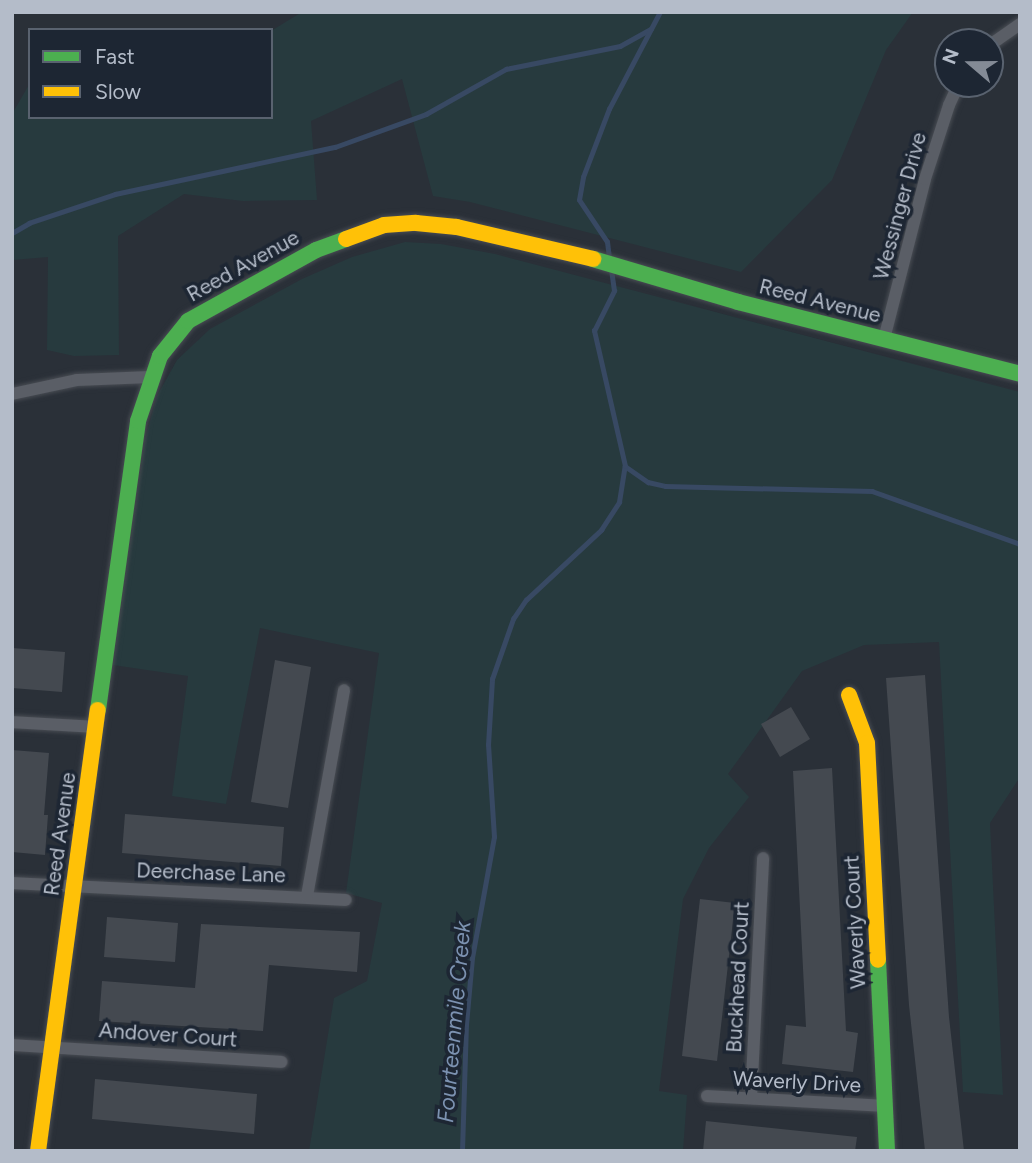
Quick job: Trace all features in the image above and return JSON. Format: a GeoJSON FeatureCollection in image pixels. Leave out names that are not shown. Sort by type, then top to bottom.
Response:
{"type":"FeatureCollection","features":[{"type":"Feature","properties":{"kind":"street"},"geometry":{"type":"LineString","coordinates":[[1004,35],[1020,24]]}},
{"type":"Feature","properties":{"kind":"street","name":"Wessinger Drive"},"geometry":{"type":"LineString","coordinates":[[884,339],[936,139],[953,98]]}},
{"type":"Feature","properties":{"kind":"street","name":"Reed Avenue"},"geometry":{"type":"LineString","coordinates":[[38,1151],[138,421],[150,377],[170,341],[203,310],[316,250],[384,225],[434,224],[568,252],[657,279],[1020,374]]}},
{"type":"Feature","properties":{"kind":"street"},"geometry":{"type":"LineString","coordinates":[[12,394],[77,380],[150,377]]}},
{"type":"Feature","properties":{"kind":"street"},"geometry":{"type":"LineString","coordinates":[[307,896],[344,690]]}},
{"type":"Feature","properties":{"kind":"street","name":"Waverly Court"},"geometry":{"type":"LineString","coordinates":[[849,695],[867,743],[887,1151]]}},
{"type":"Feature","properties":{"kind":"street"},"geometry":{"type":"LineString","coordinates":[[12,722],[95,727]]}},
{"type":"Feature","properties":{"kind":"street","name":"Buckhead Court"},"geometry":{"type":"LineString","coordinates":[[751,1098],[763,858]]}},
{"type":"Feature","properties":{"kind":"street","name":"Deerchase Lane"},"geometry":{"type":"LineString","coordinates":[[12,883],[346,900]]}},
{"type":"Feature","properties":{"kind":"street","name":"Andover Court"},"geometry":{"type":"LineString","coordinates":[[12,1045],[281,1062]]}},
{"type":"Feature","properties":{"kind":"street","name":"Waverly Drive"},"geometry":{"type":"LineString","coordinates":[[707,1096],[885,1106]]}},
{"type":"Feature","properties":{"kind":"green space"},"geometry":{"type":"Polygon","coordinates":[[[302,12],[913,12],[886,50],[832,180],[741,272],[470,202],[433,196],[402,79],[311,121],[317,200],[243,201],[184,194],[118,236],[119,355],[74,356],[47,350],[48,257],[12,260],[12,114],[28,86],[28,119],[273,119],[273,30],[302,12]]]}},
{"type":"Feature","properties":{"kind":"green space"},"geometry":{"type":"Polygon","coordinates":[[[405,242],[441,244],[495,254],[1020,392],[1020,777],[990,823],[1003,1095],[963,1092],[939,642],[864,645],[802,671],[728,774],[749,797],[709,848],[683,899],[659,1091],[687,1095],[683,1151],[309,1151],[334,998],[367,981],[382,903],[346,893],[379,653],[260,628],[226,804],[172,796],[188,676],[113,665],[145,440],[157,396],[177,360],[210,329],[302,279],[352,257],[405,242]]]}},
{"type":"Feature","properties":{"kind":"building"},"geometry":{"type":"Polygon","coordinates":[[[12,648],[65,652],[62,692],[12,688],[12,648]]]}},
{"type":"Feature","properties":{"kind":"building"},"geometry":{"type":"Polygon","coordinates":[[[275,660],[311,667],[288,808],[251,802],[275,660]]]}},
{"type":"Feature","properties":{"kind":"building"},"geometry":{"type":"Polygon","coordinates":[[[925,675],[949,1017],[964,1151],[925,1151],[909,1005],[886,678],[925,675]]]}},
{"type":"Feature","properties":{"kind":"building"},"geometry":{"type":"Polygon","coordinates":[[[791,707],[810,739],[780,757],[761,724],[791,707]]]}},
{"type":"Feature","properties":{"kind":"building"},"geometry":{"type":"Polygon","coordinates":[[[12,750],[49,753],[44,815],[48,815],[45,855],[12,852],[12,750]]]}},
{"type":"Feature","properties":{"kind":"building"},"geometry":{"type":"Polygon","coordinates":[[[832,768],[846,1031],[858,1033],[853,1072],[782,1064],[786,1025],[806,1027],[793,771],[832,768]]]}},
{"type":"Feature","properties":{"kind":"building"},"geometry":{"type":"Polygon","coordinates":[[[125,814],[284,827],[281,866],[122,853],[125,814]]]}},
{"type":"Feature","properties":{"kind":"building"},"geometry":{"type":"Polygon","coordinates":[[[700,899],[735,903],[717,1061],[682,1056],[700,899]]]}},
{"type":"Feature","properties":{"kind":"building"},"geometry":{"type":"Polygon","coordinates":[[[107,917],[178,923],[175,962],[104,957],[107,917]]]}},
{"type":"Feature","properties":{"kind":"building"},"geometry":{"type":"Polygon","coordinates":[[[201,924],[360,932],[357,972],[269,965],[263,1031],[99,1021],[102,981],[195,988],[201,924]]]}},
{"type":"Feature","properties":{"kind":"building"},"geometry":{"type":"Polygon","coordinates":[[[95,1079],[257,1094],[254,1134],[92,1119],[95,1079]]]}},
{"type":"Feature","properties":{"kind":"building"},"geometry":{"type":"Polygon","coordinates":[[[706,1121],[857,1137],[855,1151],[703,1151],[706,1121]]]}},
{"type":"Feature","properties":{"kind":"waterway","name":"Fourteenmile Creek"},"geometry":{"type":"LineString","coordinates":[[609,258],[607,242],[579,200],[583,177],[609,109],[660,12]]}},
{"type":"Feature","properties":{"kind":"waterway"},"geometry":{"type":"LineString","coordinates":[[12,233],[29,223],[115,194],[335,147],[426,114],[506,69],[620,46],[651,29]]}},
{"type":"Feature","properties":{"kind":"waterway","name":"Fourteenmile Creek"},"geometry":{"type":"LineString","coordinates":[[462,1151],[466,1025],[472,958],[494,837],[488,745],[492,679],[513,619],[526,600],[601,530],[619,502],[625,466],[594,331],[614,291],[611,270]]}},
{"type":"Feature","properties":{"kind":"waterway"},"geometry":{"type":"LineString","coordinates":[[625,466],[648,482],[665,486],[872,491],[1020,544]]}},
{"type":"Feature","properties":{"kind":"traffic: fast"},"geometry":{"type":"LineString","coordinates":[[98,710],[138,421],[160,356],[188,321],[316,250],[346,239]]}},
{"type":"Feature","properties":{"kind":"traffic: fast"},"geometry":{"type":"LineString","coordinates":[[593,259],[738,302],[1020,374]]}},
{"type":"Feature","properties":{"kind":"traffic: fast"},"geometry":{"type":"LineString","coordinates":[[878,960],[887,1151]]}},
{"type":"Feature","properties":{"kind":"traffic: slow"},"geometry":{"type":"LineString","coordinates":[[346,239],[384,225],[416,223],[457,227],[593,259]]}},
{"type":"Feature","properties":{"kind":"traffic: slow"},"geometry":{"type":"LineString","coordinates":[[849,695],[867,743],[878,960]]}},
{"type":"Feature","properties":{"kind":"traffic: slow"},"geometry":{"type":"LineString","coordinates":[[38,1151],[98,710]]}}]}
